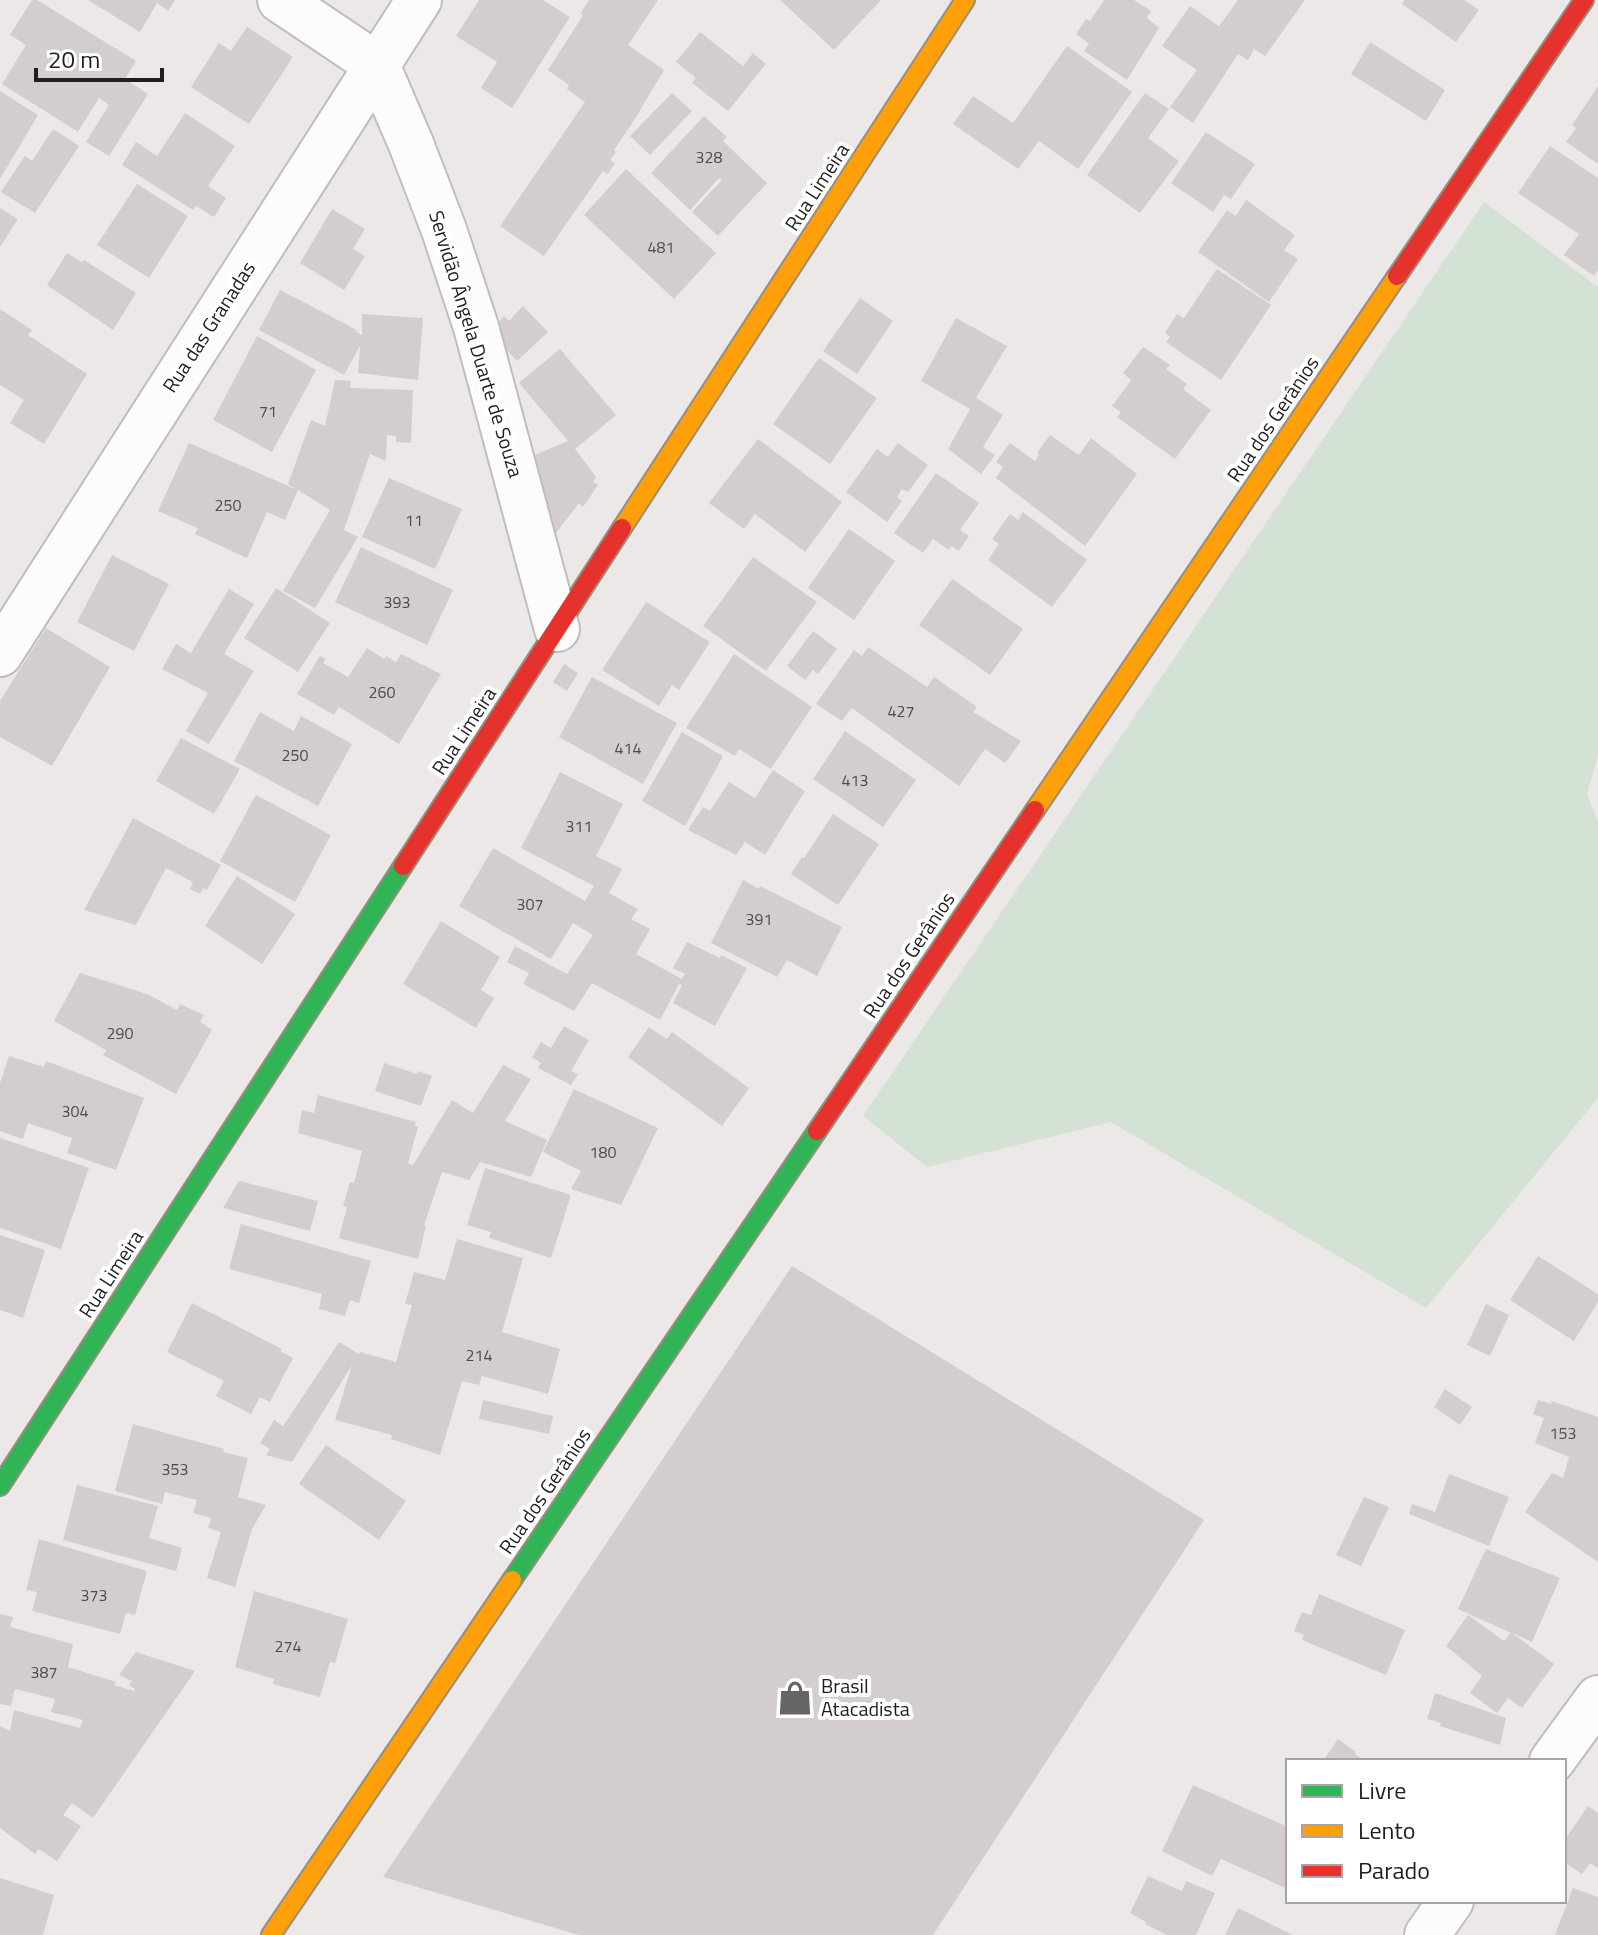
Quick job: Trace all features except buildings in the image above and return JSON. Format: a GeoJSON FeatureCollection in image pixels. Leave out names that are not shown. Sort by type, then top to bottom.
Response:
{"type":"FeatureCollection","features":[{"type":"Feature","properties":{"kind":"street"},"geometry":{"type":"LineString","coordinates":[[280,0],[377,65]]}},
{"type":"Feature","properties":{"kind":"street","name":"Rua das Granadas"},"geometry":{"type":"LineString","coordinates":[[0,654],[419,0]]}},
{"type":"Feature","properties":{"kind":"street","name":"Rua Limeira"},"geometry":{"type":"LineString","coordinates":[[0,1486],[965,0]]}},
{"type":"Feature","properties":{"kind":"street","name":"Rua dos Gerânios"},"geometry":{"type":"LineString","coordinates":[[271,1935],[1584,0]]}},
{"type":"Feature","properties":{"kind":"street","name":"Servidão Ângela Duarte de Souza"},"geometry":{"type":"LineString","coordinates":[[377,65],[444,230],[476,327],[557,629]]}},
{"type":"Feature","properties":{"kind":"street"},"geometry":{"type":"LineString","coordinates":[[1553,1759],[1598,1698]]}},
{"type":"Feature","properties":{"kind":"street"},"geometry":{"type":"LineString","coordinates":[[1427,1935],[1450,1903]]}},
{"type":"Feature","properties":{"kind":"shaded area"},"geometry":{"type":"Polygon","coordinates":[[[1484,202],[1598,287],[1598,755],[1587,794],[1598,822],[1598,1098],[1426,1308],[1111,1122],[927,1167],[863,1116],[1484,202]]]}},
{"type":"Feature","properties":{"kind":"traffic: fast"},"geometry":{"type":"LineString","coordinates":[[0,1486],[403,866]]}},
{"type":"Feature","properties":{"kind":"traffic: fast"},"geometry":{"type":"LineString","coordinates":[[512,1580],[817,1131]]}},
{"type":"Feature","properties":{"kind":"traffic: slow"},"geometry":{"type":"LineString","coordinates":[[622,528],[965,0]]}},
{"type":"Feature","properties":{"kind":"traffic: slow"},"geometry":{"type":"LineString","coordinates":[[1035,810],[1397,276]]}},
{"type":"Feature","properties":{"kind":"traffic: slow"},"geometry":{"type":"LineString","coordinates":[[271,1935],[512,1580]]}},
{"type":"Feature","properties":{"kind":"traffic: jam"},"geometry":{"type":"LineString","coordinates":[[1397,276],[1584,0]]}},
{"type":"Feature","properties":{"kind":"traffic: jam"},"geometry":{"type":"LineString","coordinates":[[403,866],[622,528]]}},
{"type":"Feature","properties":{"kind":"traffic: jam"},"geometry":{"type":"LineString","coordinates":[[817,1131],[1035,810]]}},
{"type":"Feature","properties":{"kind":"place","name":"Brasil Atacadista"},"geometry":{"type":"Point","coordinates":[795,1698]}}]}
